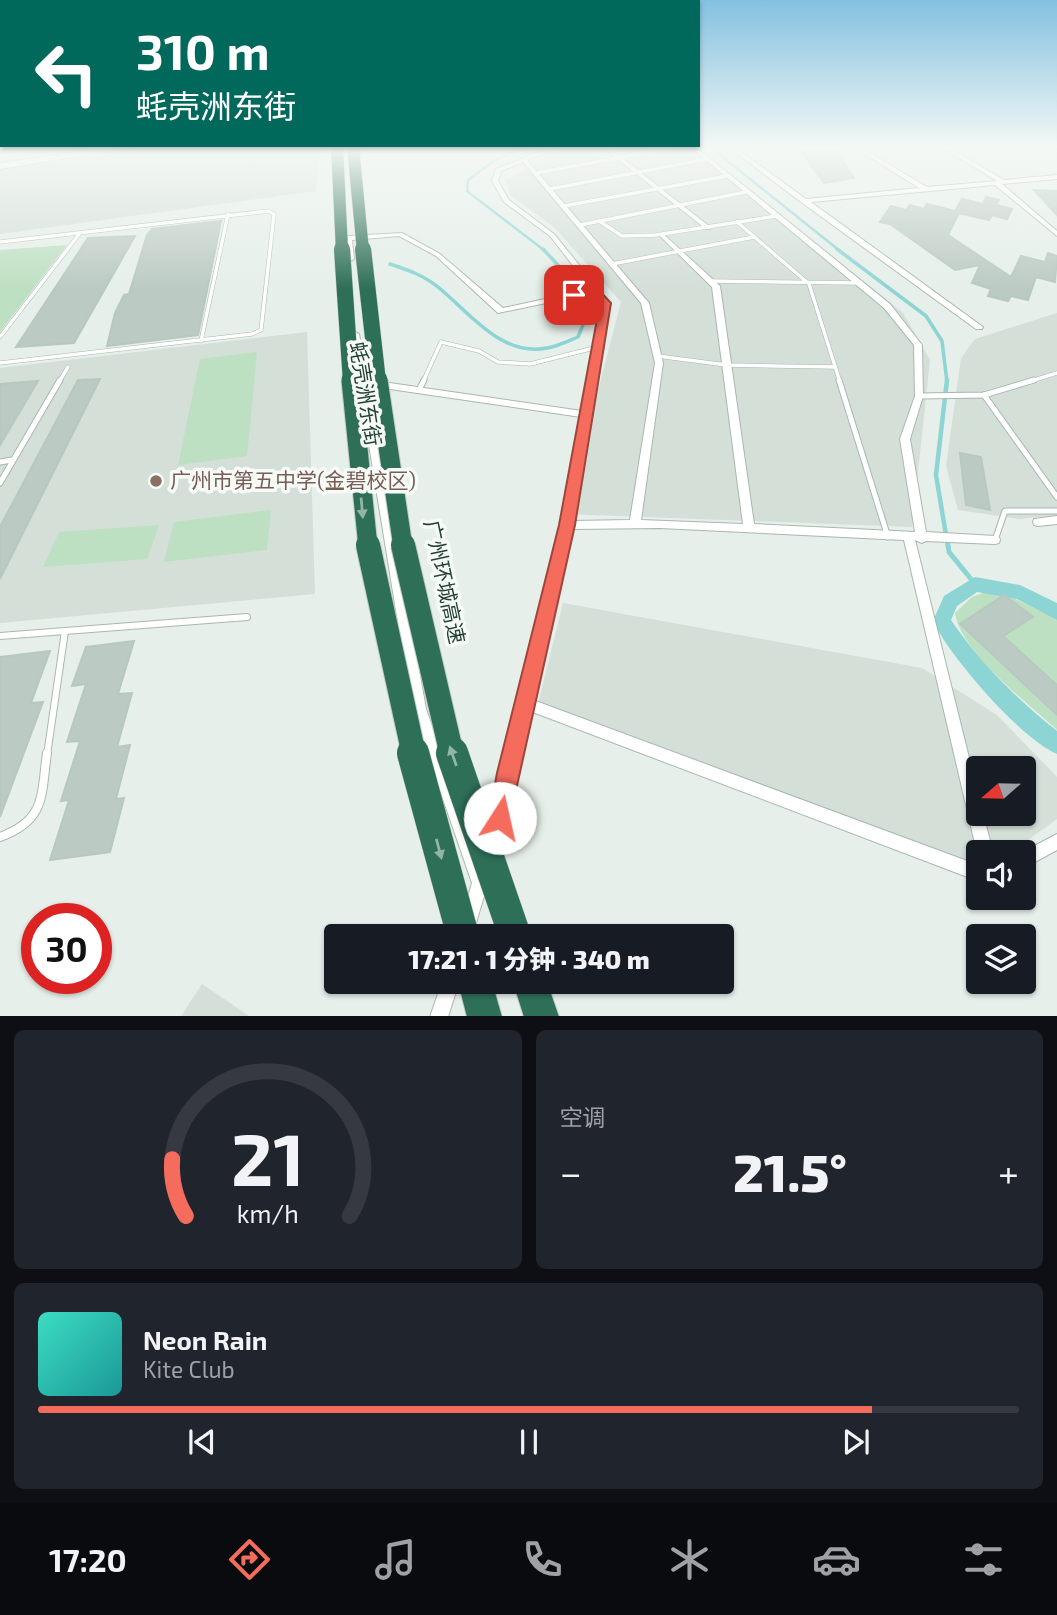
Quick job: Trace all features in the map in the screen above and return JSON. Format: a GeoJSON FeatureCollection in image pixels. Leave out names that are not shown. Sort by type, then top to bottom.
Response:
{"type":"FeatureCollection","features":[{"type":"Feature","properties":{"kind":"highway"},"geometry":{"type":"LineString","coordinates":[[339,193],[347,338],[365,531],[413,752],[460,924]]}},
{"type":"Feature","properties":{"kind":"highway","name":"广州环城高速"},"geometry":{"type":"LineString","coordinates":[[358,193],[371,334],[399,527],[447,739],[510,924]]}},
{"type":"Feature","properties":{"kind":"highway"},"geometry":{"type":"LineString","coordinates":[[478,994],[485,1016]]}},
{"type":"Feature","properties":{"kind":"highway"},"geometry":{"type":"LineString","coordinates":[[534,994],[542,1016]]}},
{"type":"Feature","properties":{"kind":"street"},"geometry":{"type":"LineString","coordinates":[[467,924],[500,818],[567,525],[606,303],[552,235],[506,201],[502,193]]}},
{"type":"Feature","properties":{"kind":"street"},"geometry":{"type":"LineString","coordinates":[[554,193],[645,303],[659,363],[635,524]]}},
{"type":"Feature","properties":{"kind":"street"},"geometry":{"type":"LineString","coordinates":[[663,193],[708,228]]}},
{"type":"Feature","properties":{"kind":"street"},"geometry":{"type":"LineString","coordinates":[[748,193],[887,306],[918,345],[919,397],[905,439],[915,539],[982,840]]}},
{"type":"Feature","properties":{"kind":"street"},"geometry":{"type":"LineString","coordinates":[[793,193],[979,327]]}},
{"type":"Feature","properties":{"kind":"street"},"geometry":{"type":"LineString","coordinates":[[803,201],[887,193]]}},
{"type":"Feature","properties":{"kind":"street"},"geometry":{"type":"LineString","coordinates":[[1013,193],[1057,234]]}},
{"type":"Feature","properties":{"kind":"street","name":"蚝壳洲东街"},"geometry":{"type":"LineString","coordinates":[[480,884],[419,709],[355,340],[349,238],[400,234],[438,255],[501,311],[596,290]]}},
{"type":"Feature","properties":{"kind":"street"},"geometry":{"type":"LineString","coordinates":[[662,235],[716,286],[749,529]]}},
{"type":"Feature","properties":{"kind":"street"},"geometry":{"type":"LineString","coordinates":[[362,382],[586,415]]}},
{"type":"Feature","properties":{"kind":"street"},"geometry":{"type":"LineString","coordinates":[[1038,522],[1057,520]]}},
{"type":"Feature","properties":{"kind":"street"},"geometry":{"type":"LineString","coordinates":[[567,525],[635,524],[915,539],[995,540]]}},
{"type":"Feature","properties":{"kind":"street"},"geometry":{"type":"LineString","coordinates":[[525,703],[966,868]]}},
{"type":"Feature","properties":{"kind":"street"},"geometry":{"type":"LineString","coordinates":[[1036,853],[1057,842]]}},
{"type":"Feature","properties":{"kind":"street"},"geometry":{"type":"LineString","coordinates":[[439,1016],[446,994]]}},
{"type":"Feature","properties":{"kind":"lane"},"geometry":{"type":"LineString","coordinates":[[564,206],[633,193]]}},
{"type":"Feature","properties":{"kind":"lane"},"geometry":{"type":"LineString","coordinates":[[580,225],[739,193]]}},
{"type":"Feature","properties":{"kind":"lane"},"geometry":{"type":"LineString","coordinates":[[201,341],[228,214]]}},
{"type":"Feature","properties":{"kind":"lane"},"geometry":{"type":"LineString","coordinates":[[0,242],[228,214],[274,214],[261,330],[252,334],[201,341],[0,363]]}},
{"type":"Feature","properties":{"kind":"lane"},"geometry":{"type":"LineString","coordinates":[[599,221],[622,236],[662,235],[776,216]]}},
{"type":"Feature","properties":{"kind":"lane"},"geometry":{"type":"LineString","coordinates":[[737,222],[807,282],[888,537]]}},
{"type":"Feature","properties":{"kind":"lane"},"geometry":{"type":"LineString","coordinates":[[0,337],[80,233]]}},
{"type":"Feature","properties":{"kind":"lane"},"geometry":{"type":"LineString","coordinates":[[612,264],[754,237]]}},
{"type":"Feature","properties":{"kind":"lane"},"geometry":{"type":"LineString","coordinates":[[711,281],[859,283]]}},
{"type":"Feature","properties":{"kind":"lane"},"geometry":{"type":"LineString","coordinates":[[419,390],[441,342],[479,351],[498,362],[530,364],[598,347]]}},
{"type":"Feature","properties":{"kind":"lane"},"geometry":{"type":"LineString","coordinates":[[657,356],[727,365],[835,367]]}},
{"type":"Feature","properties":{"kind":"lane"},"geometry":{"type":"LineString","coordinates":[[0,483],[68,367]]}},
{"type":"Feature","properties":{"kind":"lane"},"geometry":{"type":"LineString","coordinates":[[919,397],[984,395],[1057,373]]}},
{"type":"Feature","properties":{"kind":"lane"},"geometry":{"type":"LineString","coordinates":[[984,395],[1057,497]]}},
{"type":"Feature","properties":{"kind":"lane"},"geometry":{"type":"LineString","coordinates":[[0,462],[12,460]]}},
{"type":"Feature","properties":{"kind":"lane"},"geometry":{"type":"LineString","coordinates":[[995,540],[1005,511],[1057,511]]}},
{"type":"Feature","properties":{"kind":"lane"},"geometry":{"type":"LineString","coordinates":[[0,636],[247,617]]}},
{"type":"Feature","properties":{"kind":"lane"},"geometry":{"type":"LineString","coordinates":[[0,837],[16,831],[39,810],[65,631]]}},
{"type":"Feature","properties":{"kind":"shaded area"},"geometry":{"type":"Polygon","coordinates":[[[0,193],[298,193],[0,234],[0,193]]]}},
{"type":"Feature","properties":{"kind":"shaded area"},"geometry":{"type":"Polygon","coordinates":[[[755,193],[903,313],[930,360],[912,527],[566,514],[621,302],[554,227],[510,195],[755,193]]]}},
{"type":"Feature","properties":{"kind":"shaded area"},"geometry":{"type":"Polygon","coordinates":[[[1057,313],[1057,515],[1019,519],[958,510],[946,466],[961,358],[975,339],[1057,313]]]}},
{"type":"Feature","properties":{"kind":"shaded area","name":"广州市第五中学(金碧校区)"},"geometry":{"type":"Polygon","coordinates":[[[307,332],[315,594],[0,623],[0,368],[307,332]]]}},
{"type":"Feature","properties":{"kind":"shaded area"},"geometry":{"type":"Polygon","coordinates":[[[563,603],[922,668],[997,715],[1057,777],[1057,819],[1028,840],[966,840],[966,862],[538,704],[563,603]]]}},
{"type":"Feature","properties":{"kind":"shaded area"},"geometry":{"type":"Polygon","coordinates":[[[202,984],[249,1016],[181,1016],[202,984]]]}},
{"type":"Feature","properties":{"kind":"green space"},"geometry":{"type":"Polygon","coordinates":[[[67,245],[0,332],[0,250],[67,245]]]}},
{"type":"Feature","properties":{"kind":"green space"},"geometry":{"type":"Polygon","coordinates":[[[257,352],[247,456],[178,465],[200,359],[257,352]]]}},
{"type":"Feature","properties":{"kind":"green space"},"geometry":{"type":"Polygon","coordinates":[[[271,510],[267,550],[164,562],[174,522],[271,510]]]}},
{"type":"Feature","properties":{"kind":"green space"},"geometry":{"type":"Polygon","coordinates":[[[159,525],[147,559],[43,567],[59,532],[159,525]]]}},
{"type":"Feature","properties":{"kind":"green space"},"geometry":{"type":"Polygon","coordinates":[[[986,592],[1003,593],[1057,619],[1057,730],[997,676],[969,644],[960,628],[955,613],[972,597],[986,592]]]}},
{"type":"Feature","properties":{"kind":"building"},"geometry":{"type":"Polygon","coordinates":[[[1037,193],[1057,193],[1057,215],[1037,193]]]}},
{"type":"Feature","properties":{"kind":"building"},"geometry":{"type":"Polygon","coordinates":[[[986,197],[999,200],[996,205],[1012,209],[1007,219],[992,215],[989,220],[959,213],[948,235],[1011,277],[1021,256],[1045,262],[1048,253],[1057,256],[1055,282],[1036,277],[1028,300],[1011,296],[1008,301],[988,296],[991,289],[972,283],[980,265],[955,270],[890,224],[880,222],[891,206],[906,210],[910,205],[924,209],[927,204],[955,211],[962,199],[983,204],[986,197]]]}},
{"type":"Feature","properties":{"kind":"building"},"geometry":{"type":"Polygon","coordinates":[[[221,221],[198,335],[107,346],[115,313],[124,295],[129,294],[147,235],[152,229],[221,221]]]}},
{"type":"Feature","properties":{"kind":"building"},"geometry":{"type":"Polygon","coordinates":[[[135,236],[74,343],[16,347],[88,238],[135,236]]]}},
{"type":"Feature","properties":{"kind":"building"},"geometry":{"type":"Polygon","coordinates":[[[100,379],[0,579],[0,527],[78,380],[100,379]]]}},
{"type":"Feature","properties":{"kind":"building"},"geometry":{"type":"Polygon","coordinates":[[[38,381],[0,445],[0,384],[38,381]]]}},
{"type":"Feature","properties":{"kind":"building"},"geometry":{"type":"Polygon","coordinates":[[[960,453],[981,457],[990,510],[966,505],[960,453]]]}},
{"type":"Feature","properties":{"kind":"building"},"geometry":{"type":"Polygon","coordinates":[[[1004,595],[1033,617],[1003,636],[1057,685],[1057,715],[960,624],[1004,595]]]}},
{"type":"Feature","properties":{"kind":"building"},"geometry":{"type":"Polygon","coordinates":[[[134,641],[118,694],[132,693],[117,747],[130,745],[116,799],[124,798],[110,852],[50,860],[69,800],[61,801],[80,741],[67,742],[86,684],[72,686],[86,647],[134,641]]]}},
{"type":"Feature","properties":{"kind":"building"},"geometry":{"type":"Polygon","coordinates":[[[50,651],[31,703],[43,702],[0,817],[0,657],[50,651]]]}},
{"type":"Feature","properties":{"kind":"waterway"},"geometry":{"type":"LineString","coordinates":[[470,193],[544,251]]}},
{"type":"Feature","properties":{"kind":"waterway"},"geometry":{"type":"LineString","coordinates":[[768,193],[840,251]]}},
{"type":"Feature","properties":{"kind":"waterway"},"geometry":{"type":"LineString","coordinates":[[837,249],[926,316],[942,341],[947,381]]}},
{"type":"Feature","properties":{"kind":"waterway"},"geometry":{"type":"LineString","coordinates":[[390,264],[415,273],[432,283],[501,340],[530,349],[547,348],[578,337],[587,315],[568,276],[544,251]]}},
{"type":"Feature","properties":{"kind":"waterway"},"geometry":{"type":"LineString","coordinates":[[947,381],[936,475],[948,547]]}},
{"type":"Feature","properties":{"kind":"waterway"},"geometry":{"type":"LineString","coordinates":[[948,545],[949,552],[975,584]]}},
{"type":"Feature","properties":{"kind":"waterway"},"geometry":{"type":"LineString","coordinates":[[1057,612],[1020,592],[975,584],[950,601],[942,621],[966,656],[994,688],[1057,744]]}},
{"type":"Feature","properties":{"kind":"place","name":"广州市第五中学(金碧校区)"},"geometry":{"type":"Point","coordinates":[156,481]}},
{"type":"Feature","properties":{"kind":"route"},"geometry":{"type":"LineString","coordinates":[[500,818],[552,580],[567,525],[606,303],[596,290],[574,295]]}}]}
